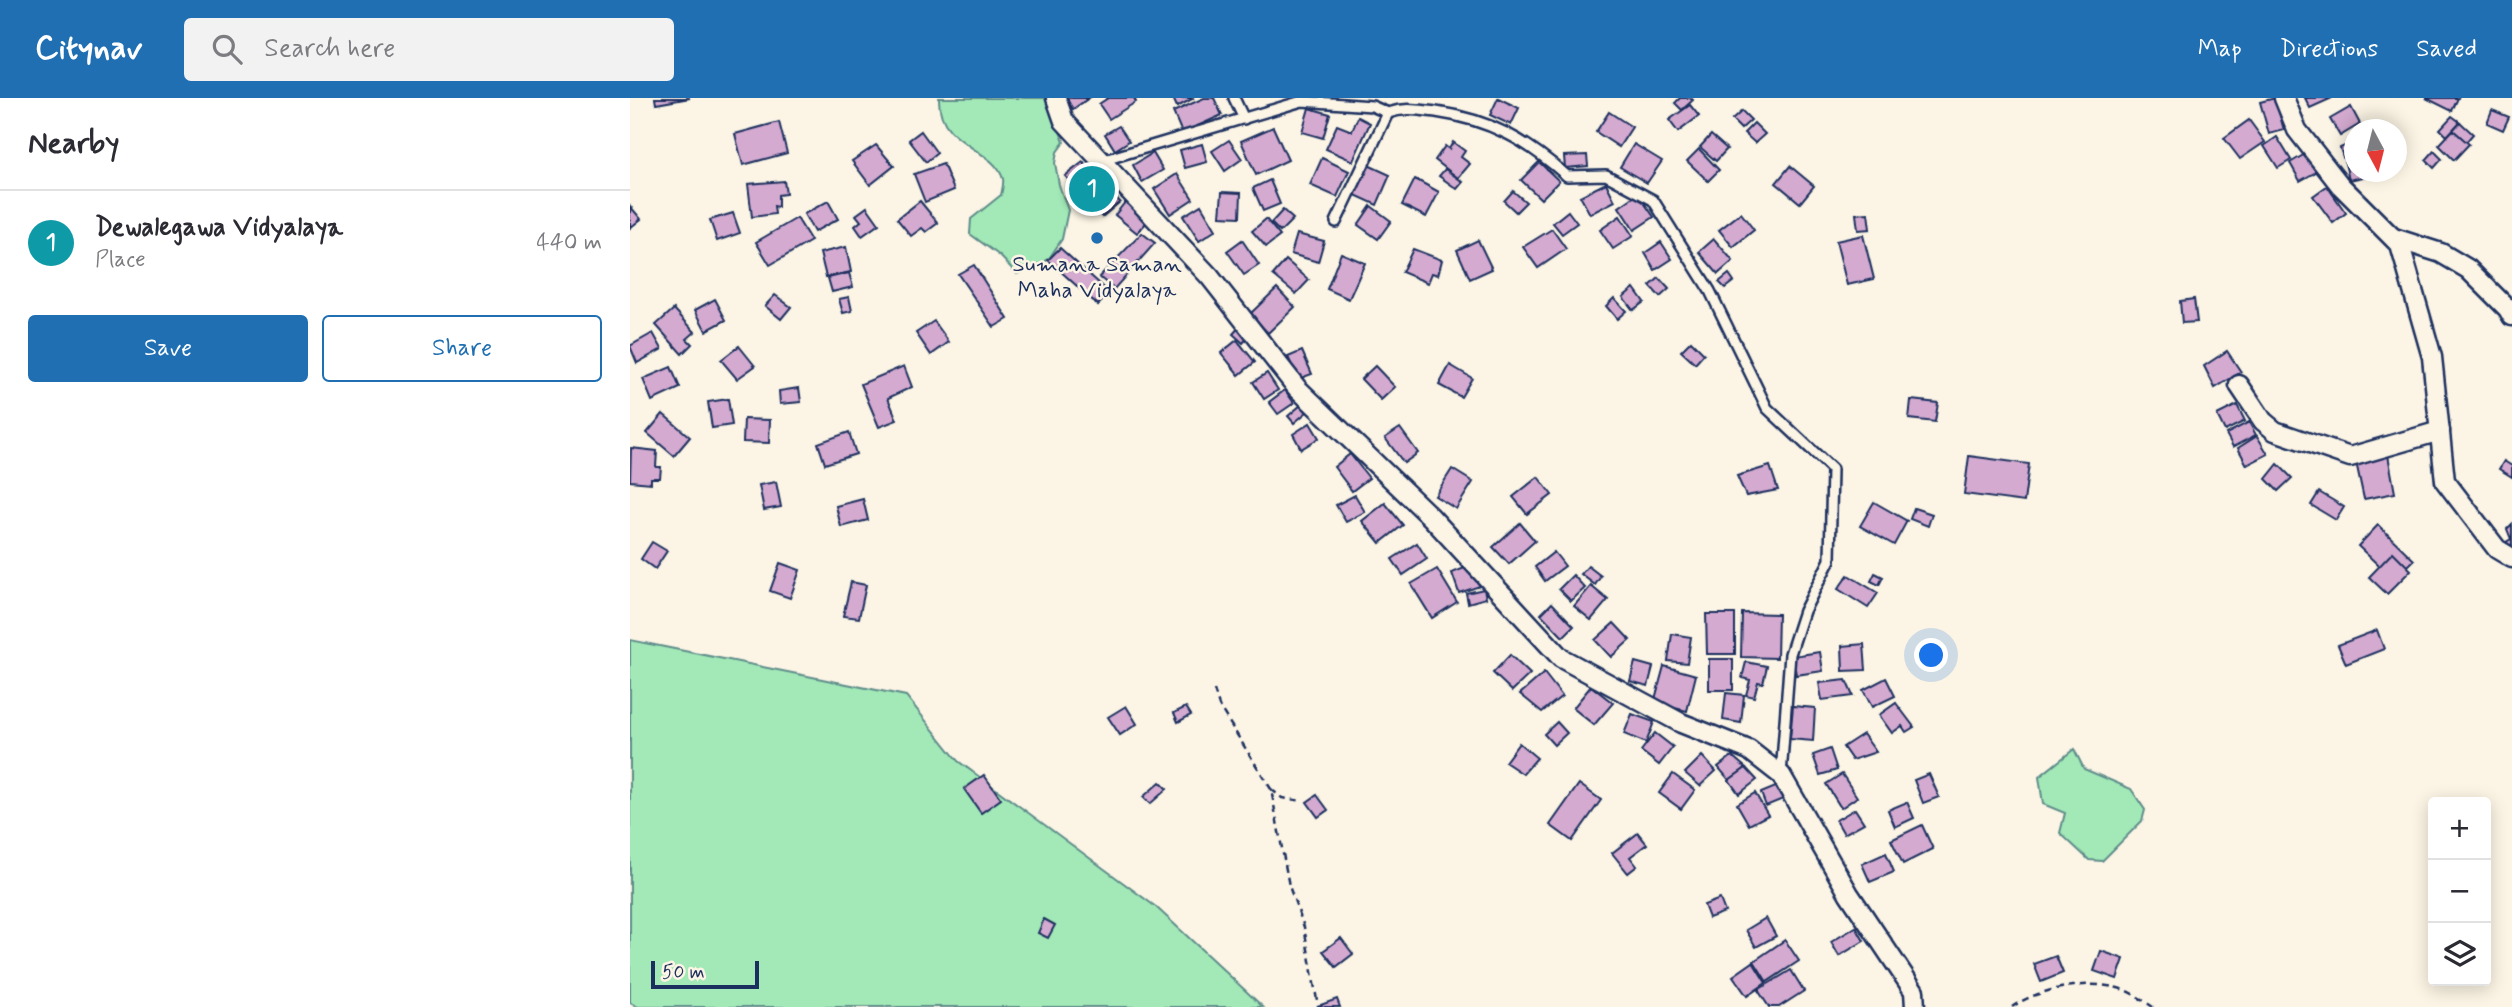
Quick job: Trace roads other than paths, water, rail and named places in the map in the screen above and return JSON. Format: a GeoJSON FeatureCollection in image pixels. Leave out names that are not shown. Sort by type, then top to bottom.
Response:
{"type":"FeatureCollection","features":[{"type":"Feature","properties":{"kind":"street"},"geometry":{"type":"LineString","coordinates":[[1055,98],[1064,121],[1210,277],[1297,387],[1431,517],[1561,658],[1681,723],[1749,750],[1780,775],[1849,894],[1914,991],[1915,1007]]}},
{"type":"Feature","properties":{"kind":"street"},"geometry":{"type":"LineString","coordinates":[[2284,98],[2297,130],[2305,141],[2340,185],[2400,245],[2432,357],[2445,481],[2497,549],[2512,558]]}},
{"type":"Feature","properties":{"kind":"street"},"geometry":{"type":"LineString","coordinates":[[2394,238],[2441,253],[2468,269],[2512,316]]}},
{"type":"Feature","properties":{"kind":"street"},"geometry":{"type":"LineString","coordinates":[[2239,385],[2263,421],[2275,431],[2350,457],[2440,431]]}},
{"type":"Feature","properties":{"kind":"lane"},"geometry":{"type":"LineString","coordinates":[[1234,98],[1244,119]]}},
{"type":"Feature","properties":{"kind":"lane"},"geometry":{"type":"LineString","coordinates":[[1101,161],[1301,101],[1372,106],[1388,113],[1404,108],[1465,116],[1502,129],[1536,149],[1567,176],[1606,174],[1653,200],[1710,291],[1767,408],[1832,469],[1830,560],[1804,611],[1790,654],[1780,775]]}},
{"type":"Feature","properties":{"kind":"lane"},"geometry":{"type":"LineString","coordinates":[[1336,222],[1388,113]]}},
{"type":"Feature","properties":{"kind":"place","name":"Dewalegawa Vidyalaya"},"geometry":{"type":"Point","coordinates":[1092,189]}},
{"type":"Feature","properties":{"kind":"place","name":"Sumana Saman Maha Vidyalaya"},"geometry":{"type":"Point","coordinates":[1097,238]}}]}
